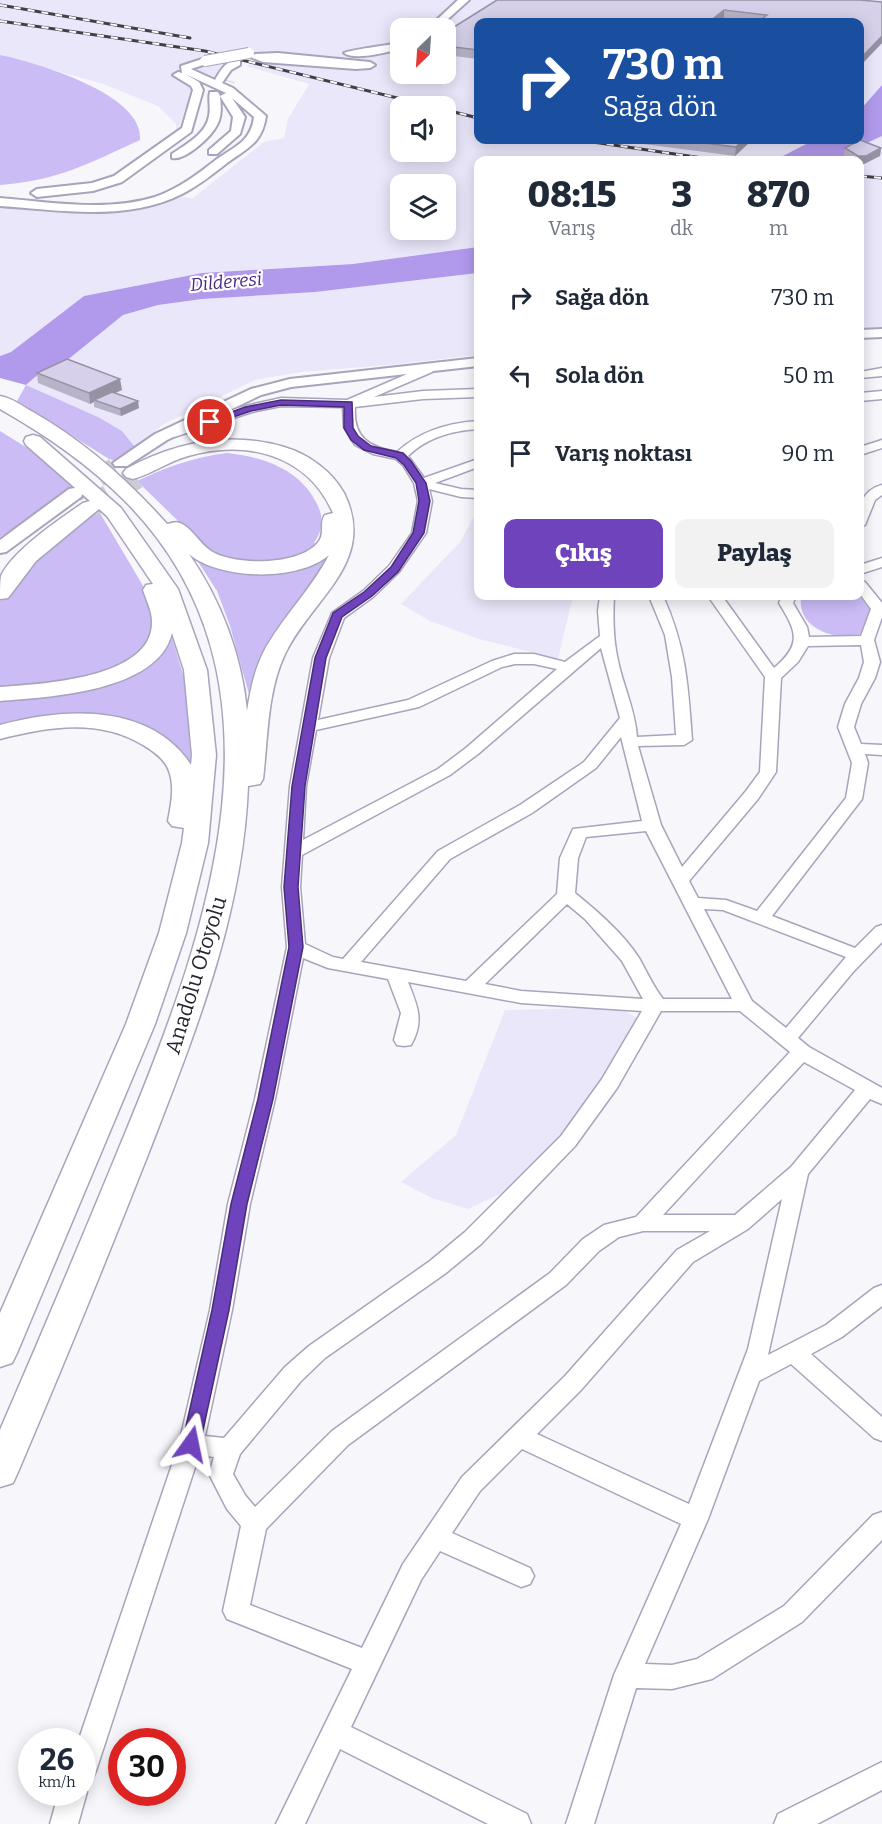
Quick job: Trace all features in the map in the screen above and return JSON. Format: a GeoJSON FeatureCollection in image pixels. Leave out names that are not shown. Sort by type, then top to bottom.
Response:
{"type":"FeatureCollection","features":[{"type":"Feature","properties":{"kind":"highway"},"geometry":{"type":"LineString","coordinates":[[0,401],[25,424]]}},
{"type":"Feature","properties":{"kind":"highway"},"geometry":{"type":"LineString","coordinates":[[0,421],[25,424]]}},
{"type":"Feature","properties":{"kind":"highway","name":"Anadolu Otoyolu"},"geometry":{"type":"LineString","coordinates":[[0,1472],[82,1280],[179,1036],[209,947],[222,898],[229,851],[237,760],[233,698],[222,643],[200,591],[174,545],[111,490],[63,462],[25,424]]}},
{"type":"Feature","properties":{"kind":"highway"},"geometry":{"type":"LineString","coordinates":[[0,579],[14,560],[37,539],[161,457],[195,447],[238,444],[261,446],[288,454],[306,464],[325,481],[342,510],[346,531],[340,556],[274,653],[264,683],[250,791],[241,823],[229,851]]}},
{"type":"Feature","properties":{"kind":"highway"},"geometry":{"type":"LineString","coordinates":[[0,593],[22,562],[43,542],[111,490],[166,461],[193,454],[226,450],[266,455],[287,463],[308,477],[322,494],[331,512],[333,531],[326,546],[308,558],[286,564],[255,568],[229,565],[209,559],[193,548],[174,526],[111,490]]}},
{"type":"Feature","properties":{"kind":"highway"},"geometry":{"type":"LineString","coordinates":[[0,694],[61,689],[95,683],[121,674],[138,663],[154,648],[164,621],[160,603],[111,490]]}},
{"type":"Feature","properties":{"kind":"highway","name":"Anadolu Otoyolu"},"geometry":{"type":"LineString","coordinates":[[0,1353],[144,1020],[170,947],[195,852],[201,808],[204,726],[191,652],[177,606],[111,490]]}},
{"type":"Feature","properties":{"kind":"highway"},"geometry":{"type":"LineString","coordinates":[[0,732],[46,722],[99,722],[127,728],[149,737],[172,755],[181,771],[185,791],[167,908],[170,947]]}},
{"type":"Feature","properties":{"kind":"main road"},"geometry":{"type":"LineString","coordinates":[[433,18],[452,0]]}},
{"type":"Feature","properties":{"kind":"main road"},"geometry":{"type":"LineString","coordinates":[[444,18],[464,0]]}},
{"type":"Feature","properties":{"kind":"main road"},"geometry":{"type":"LineString","coordinates":[[32,194],[93,187],[118,179],[187,130],[198,90],[195,84],[175,74],[174,68],[202,60],[249,53],[351,56],[390,51]]}},
{"type":"Feature","properties":{"kind":"main road"},"geometry":{"type":"LineString","coordinates":[[225,81],[241,64],[259,58],[278,56],[370,65],[356,66],[259,58]]}},
{"type":"Feature","properties":{"kind":"main road"},"geometry":{"type":"LineString","coordinates":[[0,201],[110,206],[143,203],[177,191],[253,139],[258,130],[260,116],[229,90],[186,71],[185,68],[202,60]]}},
{"type":"Feature","properties":{"kind":"main road"},"geometry":{"type":"LineString","coordinates":[[166,164],[210,132],[220,95],[239,117],[236,132],[202,160]]}},
{"type":"Feature","properties":{"kind":"main road"},"geometry":{"type":"LineString","coordinates":[[0,201],[106,201],[135,198],[164,188],[183,174]]}},
{"type":"Feature","properties":{"kind":"main road"},"geometry":{"type":"LineString","coordinates":[[0,193],[78,196],[118,192],[129,187]]}},
{"type":"Feature","properties":{"kind":"main road"},"geometry":{"type":"LineString","coordinates":[[864,334],[882,333]]}},
{"type":"Feature","properties":{"kind":"main road"},"geometry":{"type":"LineString","coordinates":[[0,548],[111,490],[161,437],[256,392],[290,383],[474,363]]}},
{"type":"Feature","properties":{"kind":"street"},"geometry":{"type":"LineString","coordinates":[[349,404],[428,369]]}},
{"type":"Feature","properties":{"kind":"street"},"geometry":{"type":"LineString","coordinates":[[864,374],[882,372]]}},
{"type":"Feature","properties":{"kind":"street"},"geometry":{"type":"LineString","coordinates":[[161,437],[249,409],[281,402],[349,404],[423,395],[474,393]]}},
{"type":"Feature","properties":{"kind":"street"},"geometry":{"type":"LineString","coordinates":[[864,397],[880,398]]}},
{"type":"Feature","properties":{"kind":"street"},"geometry":{"type":"LineString","coordinates":[[96,1729],[191,1444],[221,1310],[239,1204],[265,1099],[296,947],[291,887],[298,786],[321,658],[337,616],[368,594],[394,569],[419,533],[424,501],[421,483],[408,463],[400,456],[368,448],[354,438],[348,428],[349,404]]}},
{"type":"Feature","properties":{"kind":"street"},"geometry":{"type":"LineString","coordinates":[[400,456],[411,443],[434,433],[453,426],[474,425]]}},
{"type":"Feature","properties":{"kind":"street"},"geometry":{"type":"LineString","coordinates":[[864,450],[882,444]]}},
{"type":"Feature","properties":{"kind":"street"},"geometry":{"type":"LineString","coordinates":[[421,483],[474,464]]}},
{"type":"Feature","properties":{"kind":"street"},"geometry":{"type":"LineString","coordinates":[[421,483],[461,493],[474,494]]}},
{"type":"Feature","properties":{"kind":"street"},"geometry":{"type":"LineString","coordinates":[[864,511],[869,498],[882,489]]}},
{"type":"Feature","properties":{"kind":"street"},"geometry":{"type":"LineString","coordinates":[[864,569],[882,562]]}},
{"type":"Feature","properties":{"kind":"street"},"geometry":{"type":"LineString","coordinates":[[762,917],[854,800],[860,763],[846,726],[872,662],[867,640],[871,625],[880,611],[864,590]]}},
{"type":"Feature","properties":{"kind":"street"},"geometry":{"type":"LineString","coordinates":[[290,1824],[412,1572],[471,1484],[520,1437],[605,1348],[685,1256],[740,1223],[798,1172],[874,1093],[795,1046],[745,1005],[652,825],[629,742],[628,718],[609,656],[605,611],[606,600]]}},
{"type":"Feature","properties":{"kind":"street"},"geometry":{"type":"LineString","coordinates":[[629,742],[684,740],[680,677],[672,635],[658,600]]}},
{"type":"Feature","properties":{"kind":"street"},"geometry":{"type":"LineString","coordinates":[[680,880],[752,795],[768,772],[773,677],[718,600]]}},
{"type":"Feature","properties":{"kind":"street"},"geometry":{"type":"LineString","coordinates":[[773,677],[794,659],[803,642],[801,624],[786,603],[787,600]]}},
{"type":"Feature","properties":{"kind":"street"},"geometry":{"type":"LineString","coordinates":[[294,852],[444,772],[472,751],[589,649],[607,638]]}},
{"type":"Feature","properties":{"kind":"street"},"geometry":{"type":"LineString","coordinates":[[803,642],[867,640]]}},
{"type":"Feature","properties":{"kind":"street"},"geometry":{"type":"LineString","coordinates":[[309,727],[413,704],[497,664],[514,659],[534,659],[568,667]]}},
{"type":"Feature","properties":{"kind":"street"},"geometry":{"type":"LineString","coordinates":[[348,965],[444,855],[526,809],[590,765],[628,718]]}},
{"type":"Feature","properties":{"kind":"street"},"geometry":{"type":"LineString","coordinates":[[855,748],[882,750]]}},
{"type":"Feature","properties":{"kind":"street"},"geometry":{"type":"LineString","coordinates":[[471,987],[566,895],[569,858],[579,832],[652,825]]}},
{"type":"Feature","properties":{"kind":"street"},"geometry":{"type":"LineString","coordinates":[[566,895],[591,915],[630,958],[641,982],[656,1004]]}},
{"type":"Feature","properties":{"kind":"street"},"geometry":{"type":"LineString","coordinates":[[691,903],[726,905],[859,956]]}},
{"type":"Feature","properties":{"kind":"street"},"geometry":{"type":"LineString","coordinates":[[643,1222],[795,1046],[846,968],[882,932]]}},
{"type":"Feature","properties":{"kind":"street"},"geometry":{"type":"LineString","coordinates":[[296,947],[328,962],[521,997],[632,1005],[745,1005]]}},
{"type":"Feature","properties":{"kind":"street"},"geometry":{"type":"LineString","coordinates":[[395,974],[411,1013],[404,1040]]}},
{"type":"Feature","properties":{"kind":"street"},"geometry":{"type":"LineString","coordinates":[[254,1524],[236,1502],[221,1474],[229,1449],[293,1374],[317,1352],[438,1267],[464,1245],[568,1141],[610,1083],[656,1004]]}},
{"type":"Feature","properties":{"kind":"street"},"geometry":{"type":"LineString","coordinates":[[580,1824],[627,1675],[696,1519],[759,1349],[798,1172]]}},
{"type":"Feature","properties":{"kind":"street"},"geometry":{"type":"LineString","coordinates":[[368,1663],[236,1611],[254,1524],[340,1438],[558,1279],[591,1245],[612,1231],[643,1222],[740,1223]]}},
{"type":"Feature","properties":{"kind":"street"},"geometry":{"type":"LineString","coordinates":[[748,1376],[834,1331],[882,1294]]}},
{"type":"Feature","properties":{"kind":"street"},"geometry":{"type":"LineString","coordinates":[[793,1352],[882,1431]]}},
{"type":"Feature","properties":{"kind":"street"},"geometry":{"type":"LineString","coordinates":[[520,1437],[696,1519]]}},
{"type":"Feature","properties":{"kind":"street"},"geometry":{"type":"LineString","coordinates":[[191,1444],[229,1449]]}},
{"type":"Feature","properties":{"kind":"street"},"geometry":{"type":"LineString","coordinates":[[627,1675],[672,1677],[703,1670],[793,1614],[882,1523]]}},
{"type":"Feature","properties":{"kind":"street"},"geometry":{"type":"LineString","coordinates":[[436,1538],[521,1576]]}},
{"type":"Feature","properties":{"kind":"street"},"geometry":{"type":"LineString","coordinates":[[334,1732],[517,1824]]}},
{"type":"Feature","properties":{"kind":"street"},"geometry":{"type":"LineString","coordinates":[[788,1824],[882,1774]]}},
{"type":"Feature","properties":{"kind":"street"},"geometry":{"type":"LineString","coordinates":[[64,1824],[69,1806]]}},
{"type":"Feature","properties":{"kind":"shaded area"},"geometry":{"type":"Polygon","coordinates":[[[0,0],[882,0],[882,85],[864,105],[864,18],[474,18],[474,144],[806,144],[783,156],[474,156],[474,248],[353,264],[202,273],[84,296],[11,352],[0,356],[0,205],[136,208],[159,203],[173,196],[193,198],[264,142],[284,138],[288,119],[309,84],[246,66],[261,61],[248,57],[221,65],[215,80],[196,79],[177,132],[176,124],[158,106],[103,84],[0,55],[0,0]]]}},
{"type":"Feature","properties":{"kind":"shaded area"},"geometry":{"type":"Polygon","coordinates":[[[0,55],[61,73],[107,95],[125,108],[137,123],[140,140],[73,170],[39,180],[0,185],[0,55]]]}},
{"type":"Feature","properties":{"kind":"shaded area"},"geometry":{"type":"Polygon","coordinates":[[[882,136],[882,329],[864,330],[864,156],[846,156],[854,149],[882,136]]]}},
{"type":"Feature","properties":{"kind":"shaded area"},"geometry":{"type":"Polygon","coordinates":[[[474,273],[474,355],[301,372],[255,380],[164,424],[135,447],[122,431],[98,417],[26,385],[35,377],[60,366],[123,315],[158,305],[202,299],[315,292],[474,273]]]}},
{"type":"Feature","properties":{"kind":"shaded area"},"geometry":{"type":"Polygon","coordinates":[[[26,385],[98,417],[122,431],[135,447],[121,462],[109,459],[17,401],[26,385]]]}},
{"type":"Feature","properties":{"kind":"shaded area"},"geometry":{"type":"Polygon","coordinates":[[[0,431],[29,449],[75,488],[0,537],[0,431]]]}},
{"type":"Feature","properties":{"kind":"shaded area"},"geometry":{"type":"Polygon","coordinates":[[[227,453],[254,458],[280,467],[301,482],[310,492],[321,514],[321,529],[314,543],[319,545],[291,559],[267,562],[234,561],[210,552],[137,481],[181,463],[227,453]]]}},
{"type":"Feature","properties":{"kind":"shaded area"},"geometry":{"type":"Polygon","coordinates":[[[94,509],[100,513],[149,596],[156,624],[145,649],[103,676],[0,691],[0,601],[33,558],[94,509]]]}},
{"type":"Feature","properties":{"kind":"shaded area"},"geometry":{"type":"Polygon","coordinates":[[[474,516],[474,600],[572,600],[558,659],[479,639],[430,621],[401,604],[461,541],[474,516]]]}},
{"type":"Feature","properties":{"kind":"shaded area"},"geometry":{"type":"Polygon","coordinates":[[[329,553],[332,555],[267,650],[249,694],[230,626],[217,591],[197,560],[216,567],[243,571],[329,553]]]}},
{"type":"Feature","properties":{"kind":"shaded area"},"geometry":{"type":"Polygon","coordinates":[[[801,600],[862,600],[871,611],[861,633],[847,638],[830,634],[810,624],[802,612],[801,600]]]}},
{"type":"Feature","properties":{"kind":"shaded area"},"geometry":{"type":"Polygon","coordinates":[[[172,638],[185,681],[191,763],[167,741],[139,725],[0,726],[0,701],[60,695],[102,687],[139,671],[155,660],[172,638]]]}},
{"type":"Feature","properties":{"kind":"shaded area"},"geometry":{"type":"Polygon","coordinates":[[[620,1009],[638,1018],[584,1111],[519,1185],[468,1209],[432,1198],[401,1182],[456,1135],[505,1010],[620,1009]]]}},
{"type":"Feature","properties":{"kind":"water"},"geometry":{"type":"Polygon","coordinates":[[[882,85],[882,136],[854,149],[846,156],[783,156],[806,144],[864,144],[864,105],[882,85]]]}},
{"type":"Feature","properties":{"kind":"water","name":"Dilderesi"},"geometry":{"type":"Polygon","coordinates":[[[474,248],[474,273],[315,292],[202,299],[158,305],[123,315],[60,366],[35,377],[26,385],[0,378],[0,356],[11,352],[84,296],[202,273],[353,264],[474,248]]]}},
{"type":"Feature","properties":{"kind":"building"},"geometry":{"type":"Polygon","coordinates":[[[497,0],[860,0],[882,2],[882,36],[864,55],[864,18],[763,18],[767,15],[724,10],[714,18],[474,18],[474,50],[456,47],[456,26],[497,0]]]}},
{"type":"Feature","properties":{"kind":"building"},"geometry":{"type":"Polygon","coordinates":[[[864,142],[881,148],[866,156],[858,156],[845,148],[852,144],[864,144],[864,142]]]}},
{"type":"Feature","properties":{"kind":"building"},"geometry":{"type":"Polygon","coordinates":[[[712,144],[739,144],[736,147],[712,144]]]}},
{"type":"Feature","properties":{"kind":"building"},"geometry":{"type":"Polygon","coordinates":[[[67,359],[120,379],[89,393],[37,373],[67,359]]]}},
{"type":"Feature","properties":{"kind":"building"},"geometry":{"type":"Polygon","coordinates":[[[112,392],[138,401],[120,409],[94,400],[112,392]]]}},
{"type":"Feature","properties":{"kind":"tunnel"},"geometry":{"type":"LineString","coordinates":[[225,96],[230,81]]}},
{"type":"Feature","properties":{"kind":"tunnel"},"geometry":{"type":"LineString","coordinates":[[75,493],[121,463]]}},
{"type":"Feature","properties":{"kind":"tunnel"},"geometry":{"type":"LineString","coordinates":[[90,507],[138,477]]}},
{"type":"Feature","properties":{"kind":"railway"},"geometry":{"type":"LineString","coordinates":[[0,5],[190,38]]}},
{"type":"Feature","properties":{"kind":"railway"},"geometry":{"type":"LineString","coordinates":[[0,21],[205,51],[390,96]]}},
{"type":"Feature","properties":{"kind":"railway"},"geometry":{"type":"LineString","coordinates":[[456,112],[474,117]]}},
{"type":"Feature","properties":{"kind":"railway"},"geometry":{"type":"LineString","coordinates":[[606,144],[689,156]]}},
{"type":"Feature","properties":{"kind":"railway"},"geometry":{"type":"LineString","coordinates":[[864,176],[882,178]]}},
{"type":"Feature","properties":{"kind":"route"},"geometry":{"type":"LineString","coordinates":[[191,1444],[221,1310],[239,1204],[265,1099],[296,947],[291,887],[298,786],[321,658],[337,616],[368,594],[394,569],[419,533],[424,501],[421,483],[408,463],[400,456],[368,448],[354,438],[348,428],[349,404],[281,402],[249,409],[210,422]]}}]}
